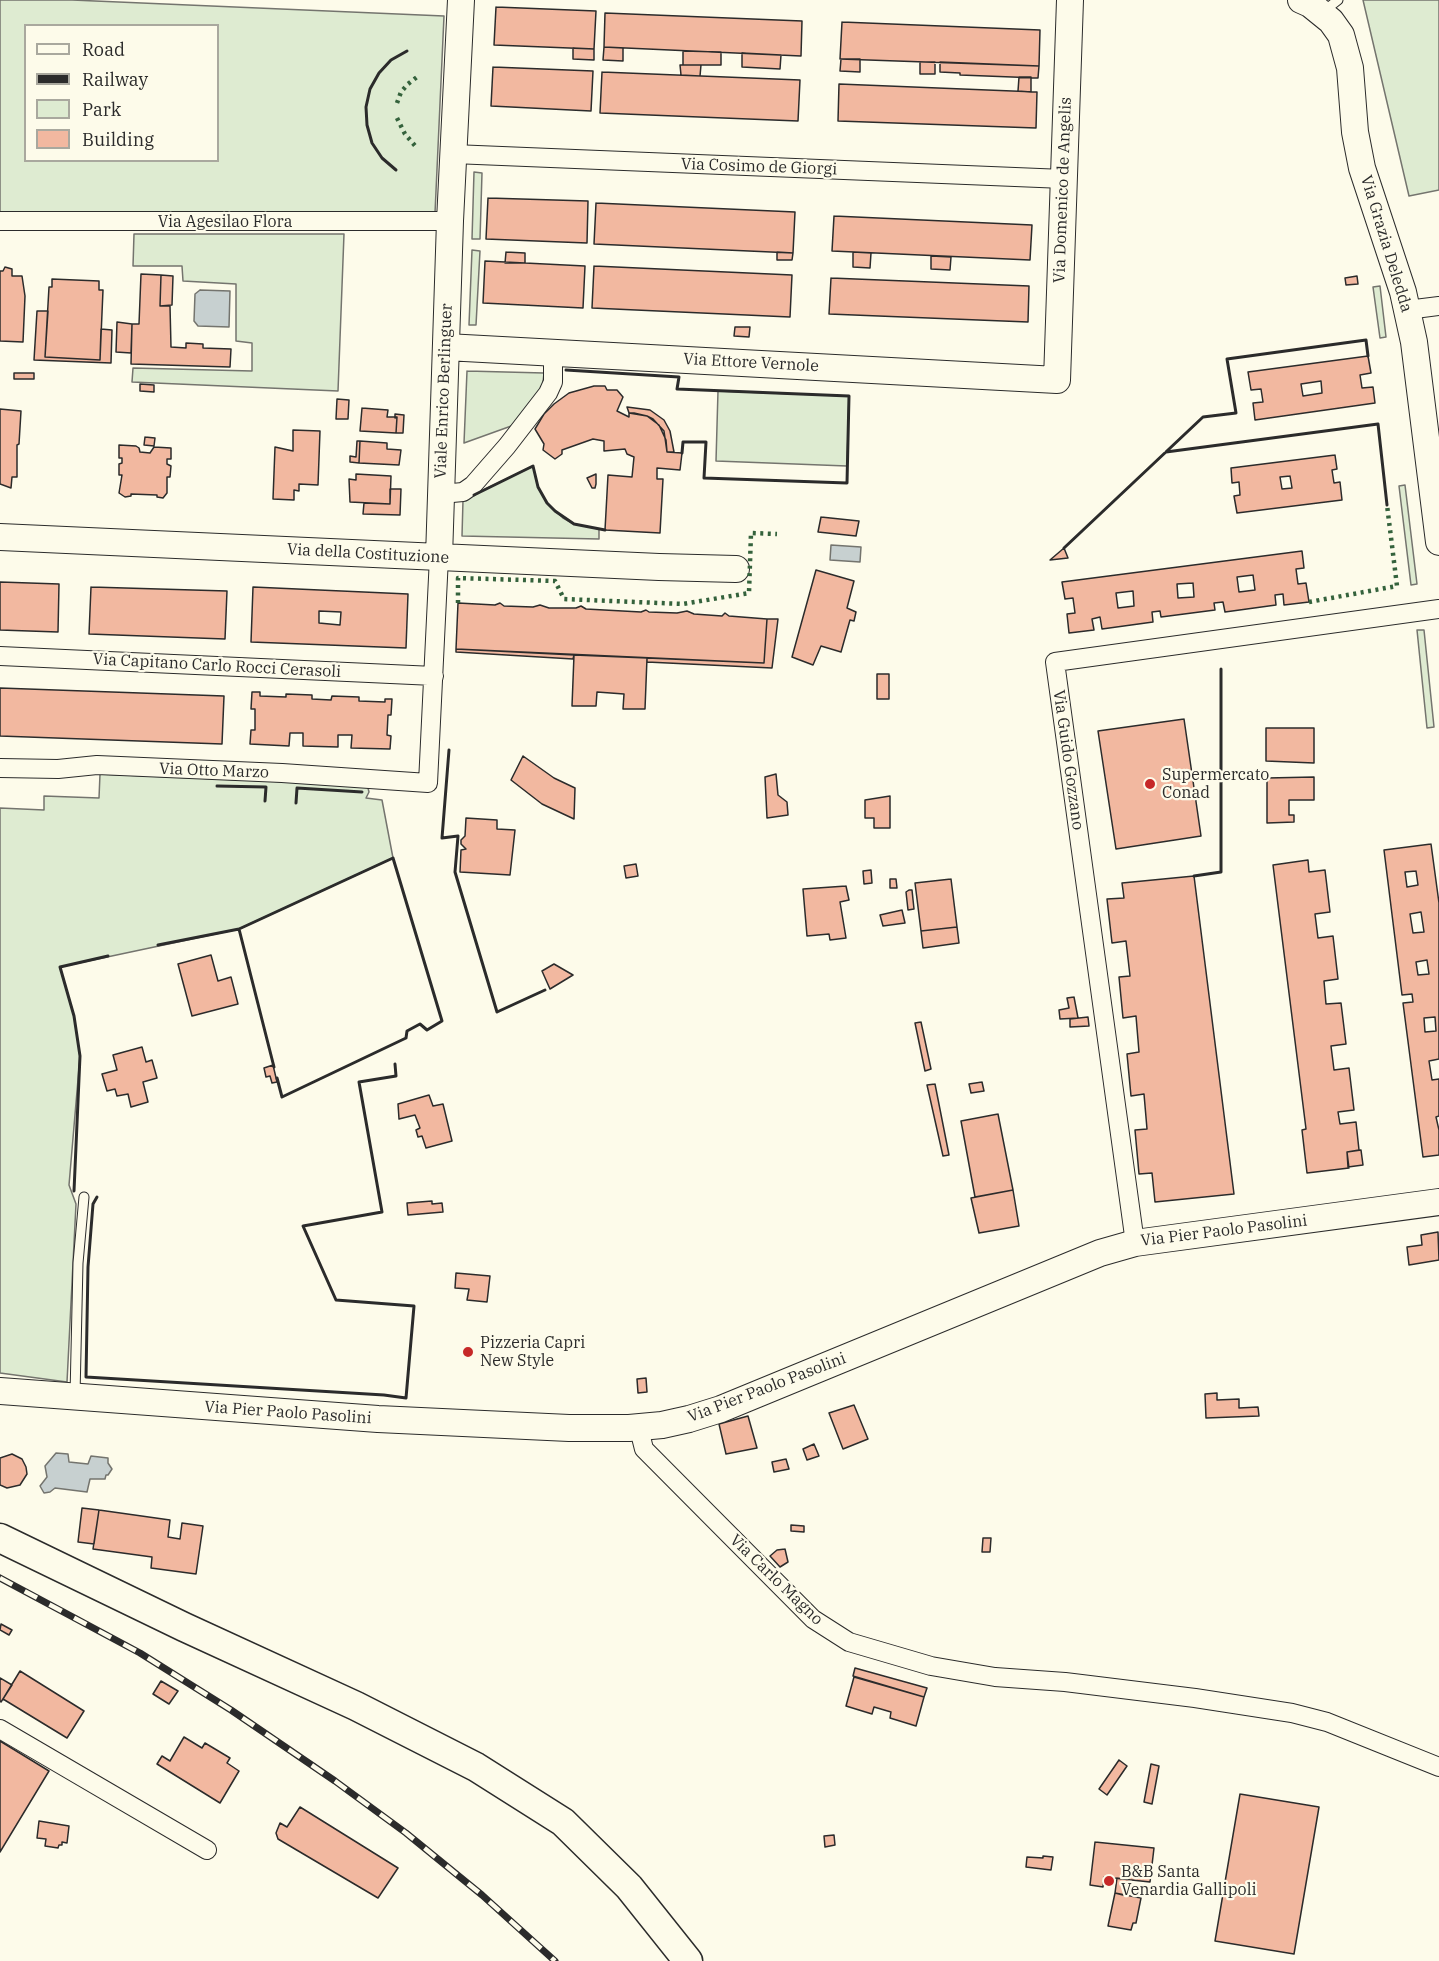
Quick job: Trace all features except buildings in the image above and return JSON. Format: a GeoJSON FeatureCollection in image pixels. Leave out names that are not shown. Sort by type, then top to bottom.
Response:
{"type":"FeatureCollection","features":[{"type":"Feature","properties":{"kind":"main road"},"geometry":{"type":"LineString","coordinates":[[0,1538],[184,1627],[356,1706],[476,1767],[563,1822],[628,1887],[688,1961]]}},
{"type":"Feature","properties":{"kind":"street","name":"Viale Enrico Berlinguer"},"geometry":{"type":"LineString","coordinates":[[428,783],[461,0]]}},
{"type":"Feature","properties":{"kind":"street","name":"Via Domenico de Angelis"},"geometry":{"type":"LineString","coordinates":[[1057,380],[1070,0]]}},
{"type":"Feature","properties":{"kind":"street","name":"Via Grazia Deledda"},"geometry":{"type":"LineString","coordinates":[[1320,4],[1341,35],[1350,68],[1355,132],[1362,168],[1401,283],[1407,310],[1414,342],[1436,500],[1439,542]]}},
{"type":"Feature","properties":{"kind":"street","name":"Via Cosimo de Giorgi"},"geometry":{"type":"LineString","coordinates":[[453,154],[1064,179]]}},
{"type":"Feature","properties":{"kind":"street","name":"Via Agesilao Flora"},"geometry":{"type":"LineString","coordinates":[[0,221],[450,221]]}},
{"type":"Feature","properties":{"kind":"street"},"geometry":{"type":"LineString","coordinates":[[1407,310],[1439,306]]}},
{"type":"Feature","properties":{"kind":"street","name":"Via Ettore Vernole"},"geometry":{"type":"LineString","coordinates":[[446,348],[1057,380]]}},
{"type":"Feature","properties":{"kind":"street"},"geometry":{"type":"LineString","coordinates":[[441,494],[463,492],[473,485],[507,446],[548,393],[553,382],[553,353]]}},
{"type":"Feature","properties":{"kind":"street","name":"Via della Costituzione"},"geometry":{"type":"LineString","coordinates":[[0,537],[736,569]]}},
{"type":"Feature","properties":{"kind":"street","name":"Via Guido Gozzano"},"geometry":{"type":"LineString","coordinates":[[1135,1243],[1054,662],[1439,609]]}},
{"type":"Feature","properties":{"kind":"street","name":"Via Capitano Carlo Rocci Cerasoli"},"geometry":{"type":"LineString","coordinates":[[0,656],[434,676]]}},
{"type":"Feature","properties":{"kind":"street","name":"Via Otto Marzo"},"geometry":{"type":"LineString","coordinates":[[0,768],[58,769],[98,765],[282,773],[428,783]]}},
{"type":"Feature","properties":{"kind":"street","name":"Via Pier Paolo Pasolini"},"geometry":{"type":"LineString","coordinates":[[0,1391],[378,1419],[569,1428],[641,1426],[689,1419],[721,1409],[1100,1253],[1135,1243],[1439,1202]]}},
{"type":"Feature","properties":{"kind":"street","name":"Via Carlo Magno"},"geometry":{"type":"LineString","coordinates":[[641,1426],[644,1449],[813,1619],[849,1642],[932,1666],[995,1677],[1065,1682],[1292,1713],[1327,1722],[1439,1767]]}},
{"type":"Feature","properties":{"kind":"street"},"geometry":{"type":"LineString","coordinates":[[0,1729],[207,1850]]}},
{"type":"Feature","properties":{"kind":"lane"},"geometry":{"type":"LineString","coordinates":[[75,1398],[78,1263],[84,1197]]}},
{"type":"Feature","properties":{"kind":"green space"},"geometry":{"type":"Polygon","coordinates":[[[0,0],[72,0],[444,16],[435,213],[0,213],[0,0]]]}},
{"type":"Feature","properties":{"kind":"green space"},"geometry":{"type":"Polygon","coordinates":[[[1363,0],[1439,0],[1439,190],[1409,196],[1363,0]]]}},
{"type":"Feature","properties":{"kind":"green space"},"geometry":{"type":"Polygon","coordinates":[[[474,172],[482,173],[480,239],[472,239],[474,172]]]}},
{"type":"Feature","properties":{"kind":"green space"},"geometry":{"type":"Polygon","coordinates":[[[134,234],[344,234],[338,391],[132,382],[133,368],[252,371],[252,343],[236,341],[236,284],[183,281],[182,266],[133,266],[134,234]]]}},
{"type":"Feature","properties":{"kind":"green space"},"geometry":{"type":"Polygon","coordinates":[[[472,250],[480,251],[476,325],[469,325],[472,250]]]}},
{"type":"Feature","properties":{"kind":"green space"},"geometry":{"type":"Polygon","coordinates":[[[1380,286],[1386,337],[1380,338],[1373,287],[1380,286]]]}},
{"type":"Feature","properties":{"kind":"green space"},"geometry":{"type":"Polygon","coordinates":[[[467,371],[544,373],[542,389],[514,425],[464,443],[467,371]]]}},
{"type":"Feature","properties":{"kind":"green space"},"geometry":{"type":"Polygon","coordinates":[[[718,391],[849,396],[847,466],[716,461],[718,391]]]}},
{"type":"Feature","properties":{"kind":"green space"},"geometry":{"type":"Polygon","coordinates":[[[533,466],[538,487],[547,503],[563,518],[574,524],[599,529],[599,539],[462,536],[463,500],[533,466]]]}},
{"type":"Feature","properties":{"kind":"green space"},"geometry":{"type":"Polygon","coordinates":[[[1405,485],[1417,584],[1411,585],[1399,486],[1405,485]]]}},
{"type":"Feature","properties":{"kind":"green space"},"geometry":{"type":"Polygon","coordinates":[[[1417,630],[1424,630],[1434,727],[1427,728],[1417,630]]]}},
{"type":"Feature","properties":{"kind":"green space"},"geometry":{"type":"Polygon","coordinates":[[[100,774],[364,785],[369,792],[366,798],[382,800],[393,858],[239,929],[60,967],[74,1016],[80,1056],[69,1185],[76,1204],[67,1382],[0,1373],[0,808],[44,810],[44,796],[99,798],[100,774]]]}},
{"type":"Feature","properties":{"kind":"shaded area"},"geometry":{"type":"Polygon","coordinates":[[[200,290],[230,291],[229,327],[198,326],[194,321],[195,294],[200,290]]]}},
{"type":"Feature","properties":{"kind":"shaded area"},"geometry":{"type":"Polygon","coordinates":[[[831,545],[861,547],[860,562],[830,560],[831,545]]]}},
{"type":"Feature","properties":{"kind":"shaded area"},"geometry":{"type":"Polygon","coordinates":[[[56,1453],[68,1454],[69,1462],[88,1464],[91,1456],[108,1458],[112,1469],[105,1479],[90,1479],[87,1492],[55,1488],[44,1493],[40,1486],[47,1477],[45,1466],[56,1453]]]}},
{"type":"Feature","properties":{"kind":"railway"},"geometry":{"type":"LineString","coordinates":[[0,1578],[140,1653],[231,1710],[335,1781],[406,1833],[482,1895],[555,1961]]}},
{"type":"Feature","properties":{"kind":"hedge"},"geometry":{"type":"LineString","coordinates":[[397,103],[401,92],[417,77]]}},
{"type":"Feature","properties":{"kind":"hedge"},"geometry":{"type":"LineString","coordinates":[[397,118],[405,134],[417,148]]}},
{"type":"Feature","properties":{"kind":"hedge"},"geometry":{"type":"LineString","coordinates":[[1309,602],[1397,586],[1387,505]]}},
{"type":"Feature","properties":{"kind":"hedge"},"geometry":{"type":"LineString","coordinates":[[458,603],[458,578],[555,581],[564,599],[683,604],[749,593],[751,533],[777,534]]}},
{"type":"Feature","properties":{"kind":"wall"},"geometry":{"type":"LineString","coordinates":[[396,170],[382,158],[372,143],[367,125],[366,107],[370,89],[379,73],[391,60],[407,51]]}},
{"type":"Feature","properties":{"kind":"wall"},"geometry":{"type":"LineString","coordinates":[[1064,548],[1203,417],[1236,413],[1227,359],[1366,340],[1368,356]]}},
{"type":"Feature","properties":{"kind":"wall"},"geometry":{"type":"LineString","coordinates":[[566,370],[679,377],[677,389],[849,396],[847,483],[704,478],[706,442],[683,442],[682,453]]}},
{"type":"Feature","properties":{"kind":"wall"},"geometry":{"type":"LineString","coordinates":[[1166,452],[1378,424],[1387,505]]}},
{"type":"Feature","properties":{"kind":"wall"},"geometry":{"type":"LineString","coordinates":[[474,495],[533,466],[538,487],[547,503],[555,511],[574,524],[605,530]]}},
{"type":"Feature","properties":{"kind":"wall"},"geometry":{"type":"LineString","coordinates":[[1194,876],[1221,872],[1221,669]]}},
{"type":"Feature","properties":{"kind":"wall"},"geometry":{"type":"LineString","coordinates":[[449,750],[442,838],[458,836],[455,872],[497,1012],[545,990]]}},
{"type":"Feature","properties":{"kind":"wall"},"geometry":{"type":"LineString","coordinates":[[217,786],[266,787],[265,801]]}},
{"type":"Feature","properties":{"kind":"wall"},"geometry":{"type":"LineString","coordinates":[[296,803],[297,788],[362,792]]}},
{"type":"Feature","properties":{"kind":"wall"},"geometry":{"type":"LineString","coordinates":[[158,945],[239,929],[393,858],[442,1021],[427,1030],[420,1024],[407,1031],[406,1038],[282,1097],[277,1078]]}},
{"type":"Feature","properties":{"kind":"wall"},"geometry":{"type":"LineString","coordinates":[[239,929],[274,1067]]}},
{"type":"Feature","properties":{"kind":"wall"},"geometry":{"type":"LineString","coordinates":[[74,1191],[80,1056],[74,1016],[60,967],[108,956]]}},
{"type":"Feature","properties":{"kind":"wall"},"geometry":{"type":"LineString","coordinates":[[97,1197],[93,1204],[88,1267],[86,1377],[406,1398],[414,1306],[336,1300],[303,1226],[382,1212],[359,1082],[396,1076],[395,1064]]}},
{"type":"Feature","properties":{"kind":"place","name":"Supermercato Conad"},"geometry":{"type":"Point","coordinates":[1150,784]}},
{"type":"Feature","properties":{"kind":"place","name":"Pizzeria Capri New Style"},"geometry":{"type":"Point","coordinates":[468,1352]}},
{"type":"Feature","properties":{"kind":"place","name":"B&B Santa Venardia Gallipoli"},"geometry":{"type":"Point","coordinates":[1109,1881]}}]}
